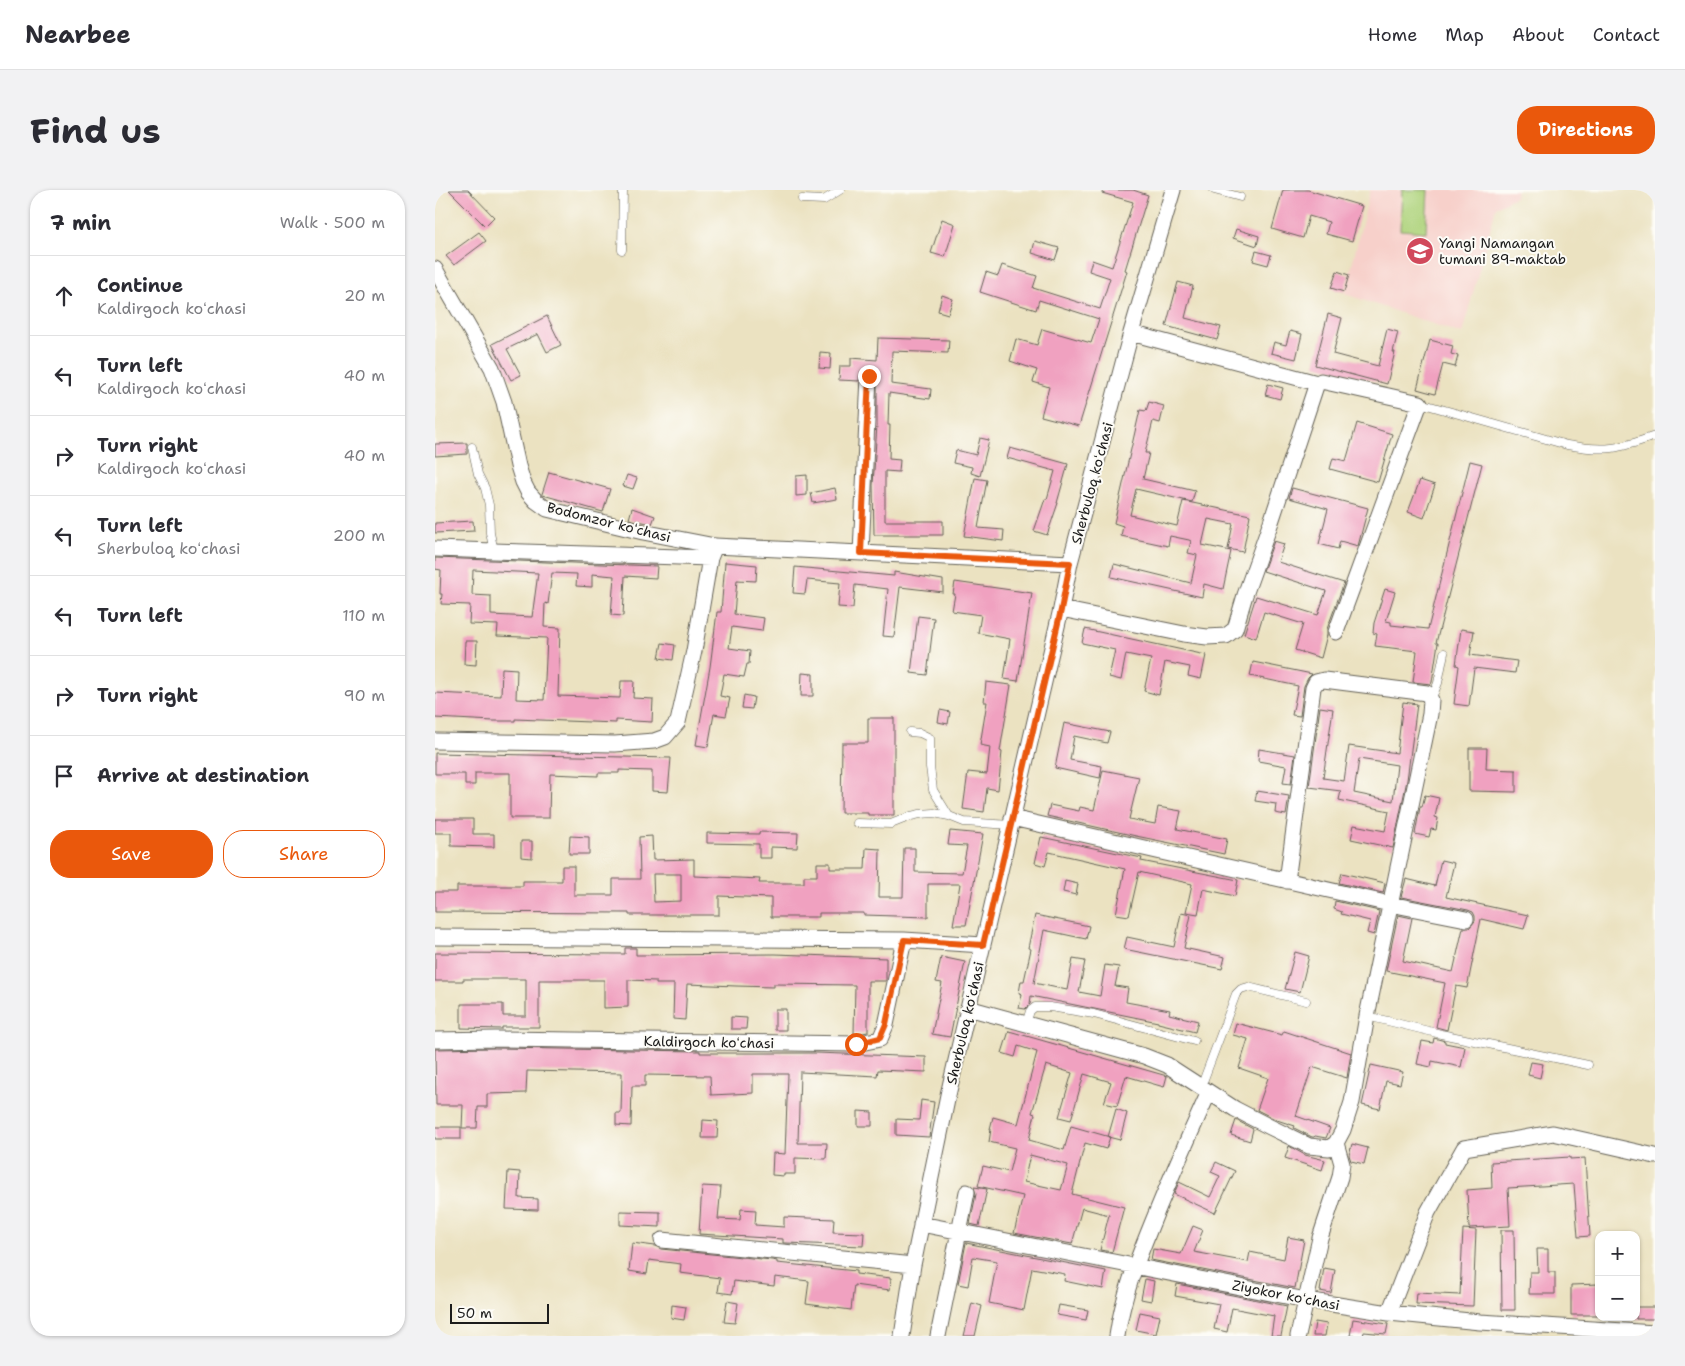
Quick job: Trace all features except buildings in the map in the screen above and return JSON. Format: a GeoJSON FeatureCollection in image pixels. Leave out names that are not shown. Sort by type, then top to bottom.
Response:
{"type":"FeatureCollection","features":[{"type":"Feature","properties":{"kind":"street","name":"Sherbuloq koʻchasi"},"geometry":{"type":"LineString","coordinates":[[902,1336],[921,1224],[968,1008],[1061,610],[1070,563],[1131,333],[1173,190]]}},
{"type":"Feature","properties":{"kind":"street","name":"Bodomzor koʻchasi"},"geometry":{"type":"LineString","coordinates":[[435,269],[492,368],[505,402],[518,466],[528,492],[536,501],[547,509],[643,532],[712,552]]}},
{"type":"Feature","properties":{"kind":"street"},"geometry":{"type":"LineString","coordinates":[[1131,333],[1317,383],[1321,381],[1420,403],[1336,632]]}},
{"type":"Feature","properties":{"kind":"street"},"geometry":{"type":"LineString","coordinates":[[861,553],[869,376]]}},
{"type":"Feature","properties":{"kind":"street"},"geometry":{"type":"LineString","coordinates":[[1061,610],[1207,637],[1226,636],[1235,629],[1317,383]]}},
{"type":"Feature","properties":{"kind":"street","name":"Bodomzor koʻchasi"},"geometry":{"type":"LineString","coordinates":[[435,549],[712,552]]}},
{"type":"Feature","properties":{"kind":"street"},"geometry":{"type":"LineString","coordinates":[[435,741],[615,744],[654,741],[665,737],[678,722],[694,651],[712,552],[861,553],[1070,563]]}},
{"type":"Feature","properties":{"kind":"street"},"geometry":{"type":"LineString","coordinates":[[968,1008],[1144,1056],[1167,1065],[1244,1113],[1309,1146],[1329,1148],[1343,1130],[1352,1102],[1367,1016],[1430,714],[1431,700],[1427,693],[1401,688],[1324,680],[1316,682],[1313,688],[1287,881]]}},
{"type":"Feature","properties":{"kind":"street"},"geometry":{"type":"LineString","coordinates":[[1012,822],[1466,919]]}},
{"type":"Feature","properties":{"kind":"street"},"geometry":{"type":"LineString","coordinates":[[435,937],[904,940],[983,945]]}},
{"type":"Feature","properties":{"kind":"street","name":"Kaldirgoch koʻchasi"},"geometry":{"type":"LineString","coordinates":[[435,1040],[495,1039],[856,1044],[880,1038],[886,1024],[904,940]]}},
{"type":"Feature","properties":{"kind":"street"},"geometry":{"type":"LineString","coordinates":[[1117,1336],[1121,1308],[1135,1266],[1205,1089]]}},
{"type":"Feature","properties":{"kind":"street"},"geometry":{"type":"LineString","coordinates":[[1389,1313],[1428,1212],[1464,1148],[1553,1133],[1655,1156]]}},
{"type":"Feature","properties":{"kind":"street"},"geometry":{"type":"LineString","coordinates":[[1297,1336],[1321,1238],[1342,1164],[1335,1142]]}},
{"type":"Feature","properties":{"kind":"street"},"geometry":{"type":"LineString","coordinates":[[938,1336],[967,1192]]}},
{"type":"Feature","properties":{"kind":"street","name":"Ziyokor koʻchasi"},"geometry":{"type":"LineString","coordinates":[[921,1224],[1306,1300],[1479,1329],[1655,1333]]}},
{"type":"Feature","properties":{"kind":"street"},"geometry":{"type":"LineString","coordinates":[[662,1240],[913,1265]]}},
{"type":"Feature","properties":{"kind":"lane"},"geometry":{"type":"LineString","coordinates":[[622,250],[623,190]]}},
{"type":"Feature","properties":{"kind":"lane"},"geometry":{"type":"LineString","coordinates":[[802,199],[824,200],[839,190]]}},
{"type":"Feature","properties":{"kind":"lane"},"geometry":{"type":"LineString","coordinates":[[1214,190],[1240,197]]}},
{"type":"Feature","properties":{"kind":"lane"},"geometry":{"type":"LineString","coordinates":[[1420,403],[1567,445],[1589,449],[1617,448],[1655,436]]}},
{"type":"Feature","properties":{"kind":"lane"},"geometry":{"type":"LineString","coordinates":[[472,447],[478,474],[485,488],[489,505],[494,551]]}},
{"type":"Feature","properties":{"kind":"lane"},"geometry":{"type":"LineString","coordinates":[[1431,700],[1438,683],[1445,653]]}},
{"type":"Feature","properties":{"kind":"lane"},"geometry":{"type":"LineString","coordinates":[[911,732],[920,733],[930,738],[930,767],[933,790],[949,816]]}},
{"type":"Feature","properties":{"kind":"lane"},"geometry":{"type":"LineString","coordinates":[[857,823],[891,824],[911,816],[934,813],[964,822],[1012,822]]}},
{"type":"Feature","properties":{"kind":"lane"},"geometry":{"type":"LineString","coordinates":[[1205,1089],[1236,994],[1241,988],[1248,987],[1306,1001]]}},
{"type":"Feature","properties":{"kind":"lane"},"geometry":{"type":"LineString","coordinates":[[1026,1024],[1030,1011],[1035,1007],[1050,1006],[1094,1014],[1194,1041]]}},
{"type":"Feature","properties":{"kind":"lane"},"geometry":{"type":"LineString","coordinates":[[1367,1016],[1441,1034],[1588,1065]]}},
{"type":"Feature","properties":{"kind":"shaded area","name":"Yangi Namangan tumani 89-maktab"},"geometry":{"type":"Polygon","coordinates":[[[1370,190],[1517,190],[1515,197],[1496,207],[1462,334],[1345,294],[1370,190]]]}},
{"type":"Feature","properties":{"kind":"green space"},"geometry":{"type":"Polygon","coordinates":[[[1402,190],[1428,190],[1426,232],[1400,230],[1402,190]]]}},
{"type":"Feature","properties":{"kind":"place","name":"Yangi Namangan tumani 89-maktab"},"geometry":{"type":"Point","coordinates":[1420,251]}},
{"type":"Feature","properties":{"kind":"route"},"geometry":{"type":"LineString","coordinates":[[856,1044],[880,1038],[886,1024],[904,940],[983,945],[1061,610],[1070,563],[861,553],[869,376]]}}]}
